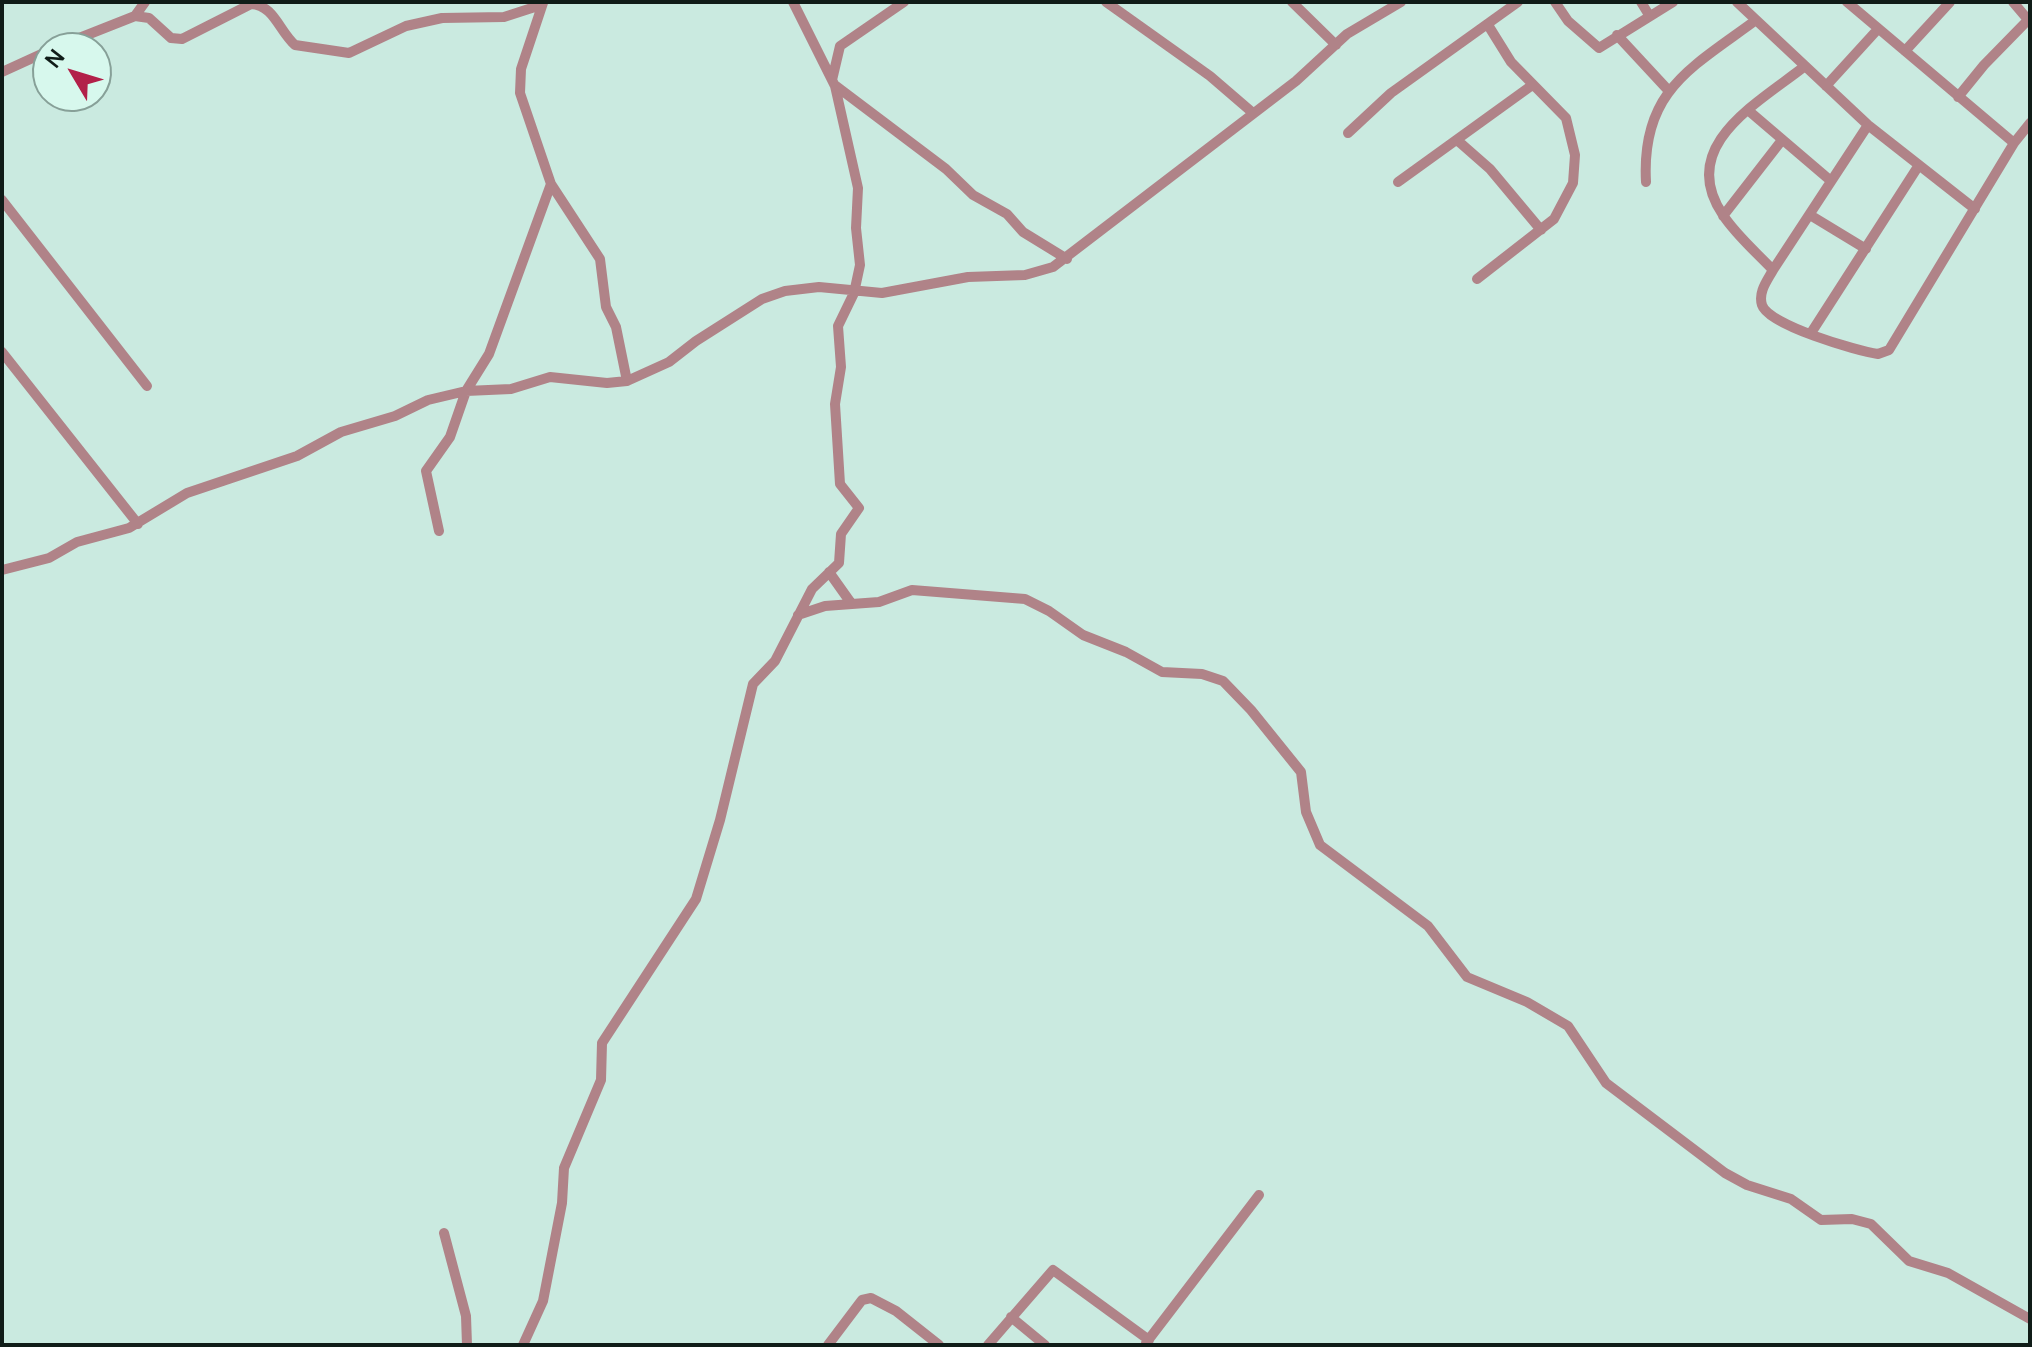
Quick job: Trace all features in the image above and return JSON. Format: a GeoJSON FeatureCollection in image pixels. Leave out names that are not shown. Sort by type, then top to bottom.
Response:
{"type":"FeatureCollection","features":[{"type":"Feature","properties":{"kind":"street"},"geometry":{"type":"LineString","coordinates":[[135,16],[145,2]]}},
{"type":"Feature","properties":{"kind":"street"},"geometry":{"type":"LineString","coordinates":[[523,1345],[543,1301],[562,1203],[564,1168],[601,1080],[602,1043],[696,899],[720,820],[750,691],[775,661],[812,589],[841,559],[841,534],[859,508],[840,484],[835,425],[841,367],[838,326],[854,293],[860,265],[856,228],[858,188],[834,83],[793,2]]}},
{"type":"Feature","properties":{"kind":"street"},"geometry":{"type":"LineString","coordinates":[[834,83],[840,46],[904,2]]}},
{"type":"Feature","properties":{"kind":"street"},"geometry":{"type":"LineString","coordinates":[[1106,2],[1210,76],[1253,113]]}},
{"type":"Feature","properties":{"kind":"street"},"geometry":{"type":"LineString","coordinates":[[1292,2],[1336,45]]}},
{"type":"Feature","properties":{"kind":"street"},"geometry":{"type":"LineString","coordinates":[[2,570],[49,558],[77,542],[138,524],[187,493],[297,456],[341,432],[395,416],[428,400],[466,391],[511,389],[550,377],[607,383],[627,381],[669,362],[762,299],[807,287],[854,293],[927,287],[968,277],[1025,275],[1053,267],[1336,45],[1401,2]]}},
{"type":"Feature","properties":{"kind":"street"},"geometry":{"type":"LineString","coordinates":[[1555,2],[1568,21],[1599,48],[1673,2]]}},
{"type":"Feature","properties":{"kind":"street"},"geometry":{"type":"LineString","coordinates":[[1641,2],[1649,15]]}},
{"type":"Feature","properties":{"kind":"street"},"geometry":{"type":"LineString","coordinates":[[1737,2],[1868,125],[1975,209]]}},
{"type":"Feature","properties":{"kind":"street"},"geometry":{"type":"LineString","coordinates":[[1958,97],[1984,65],[2029,21],[2013,2]]}},
{"type":"Feature","properties":{"kind":"street"},"geometry":{"type":"LineString","coordinates":[[1348,133],[1391,93],[1515,3]]}},
{"type":"Feature","properties":{"kind":"street"},"geometry":{"type":"LineString","coordinates":[[1905,51],[1948,3]]}},
{"type":"Feature","properties":{"kind":"street"},"geometry":{"type":"LineString","coordinates":[[94,32],[135,16],[149,18],[171,38],[182,39],[242,7],[262,4],[295,45],[342,54],[406,26],[442,18],[504,17],[524,7],[542,4],[521,69],[520,93],[551,184],[600,259],[606,307],[616,327],[627,381]]}},
{"type":"Feature","properties":{"kind":"street"},"geometry":{"type":"LineString","coordinates":[[1853,4],[1878,29],[2014,143]]}},
{"type":"Feature","properties":{"kind":"street"},"geometry":{"type":"LineString","coordinates":[[1646,182],[1646,137],[1668,90],[1756,20]]}},
{"type":"Feature","properties":{"kind":"street"},"geometry":{"type":"LineString","coordinates":[[1477,279],[1541,230],[1565,202],[1573,183],[1575,155],[1566,118],[1531,86],[1511,62],[1488,25]]}},
{"type":"Feature","properties":{"kind":"street"},"geometry":{"type":"LineString","coordinates":[[1826,86],[1878,29]]}},
{"type":"Feature","properties":{"kind":"street"},"geometry":{"type":"LineString","coordinates":[[1617,35],[1668,90]]}},
{"type":"Feature","properties":{"kind":"street"},"geometry":{"type":"LineString","coordinates":[[2,72],[32,58]]}},
{"type":"Feature","properties":{"kind":"street"},"geometry":{"type":"LineString","coordinates":[[1773,270],[1723,216],[1711,194],[1708,171],[1712,152],[1724,132],[1805,66]]}},
{"type":"Feature","properties":{"kind":"street"},"geometry":{"type":"LineString","coordinates":[[834,83],[946,169],[973,195],[1007,214],[1033,240],[1067,259]]}},
{"type":"Feature","properties":{"kind":"street"},"geometry":{"type":"LineString","coordinates":[[1398,182],[1531,86]]}},
{"type":"Feature","properties":{"kind":"street"},"geometry":{"type":"LineString","coordinates":[[1749,111],[1831,181]]}},
{"type":"Feature","properties":{"kind":"street"},"geometry":{"type":"LineString","coordinates":[[1868,125],[1761,293],[1764,311],[1811,333],[1871,353],[1884,354],[2014,143],[2030,123]]}},
{"type":"Feature","properties":{"kind":"street"},"geometry":{"type":"LineString","coordinates":[[1457,140],[1490,169],[1541,230]]}},
{"type":"Feature","properties":{"kind":"street"},"geometry":{"type":"LineString","coordinates":[[1723,216],[1782,140]]}},
{"type":"Feature","properties":{"kind":"street"},"geometry":{"type":"LineString","coordinates":[[1811,333],[1919,165]]}},
{"type":"Feature","properties":{"kind":"street"},"geometry":{"type":"LineString","coordinates":[[439,531],[426,471],[450,437],[466,391],[489,354],[551,184]]}},
{"type":"Feature","properties":{"kind":"street"},"geometry":{"type":"LineString","coordinates":[[2,200],[147,386]]}},
{"type":"Feature","properties":{"kind":"street"},"geometry":{"type":"LineString","coordinates":[[1810,215],[1866,249]]}},
{"type":"Feature","properties":{"kind":"street"},"geometry":{"type":"LineString","coordinates":[[2,352],[138,524]]}},
{"type":"Feature","properties":{"kind":"street"},"geometry":{"type":"LineString","coordinates":[[829,572],[851,603]]}},
{"type":"Feature","properties":{"kind":"street"},"geometry":{"type":"LineString","coordinates":[[798,615],[820,607],[879,602],[912,590],[1025,599],[1049,611],[1083,635],[1126,652],[1162,672],[1202,674],[1223,681],[1301,772],[1306,812],[1323,849],[1433,931],[1448,957],[1467,977],[1527,1002],[1568,1026],[1606,1083],[1719,1170],[1747,1185],[1791,1199],[1821,1220],[1852,1219],[1871,1224],[1913,1264],[1948,1273],[2030,1319]]}},
{"type":"Feature","properties":{"kind":"street"},"geometry":{"type":"LineString","coordinates":[[988,1345],[1053,1270],[1146,1342],[1259,1195]]}},
{"type":"Feature","properties":{"kind":"street"},"geometry":{"type":"LineString","coordinates":[[444,1233],[460,1289],[467,1345]]}},
{"type":"Feature","properties":{"kind":"street"},"geometry":{"type":"LineString","coordinates":[[828,1345],[862,1300],[871,1298],[896,1311],[939,1345]]}},
{"type":"Feature","properties":{"kind":"street"},"geometry":{"type":"LineString","coordinates":[[1011,1317],[1045,1345]]}}]}
